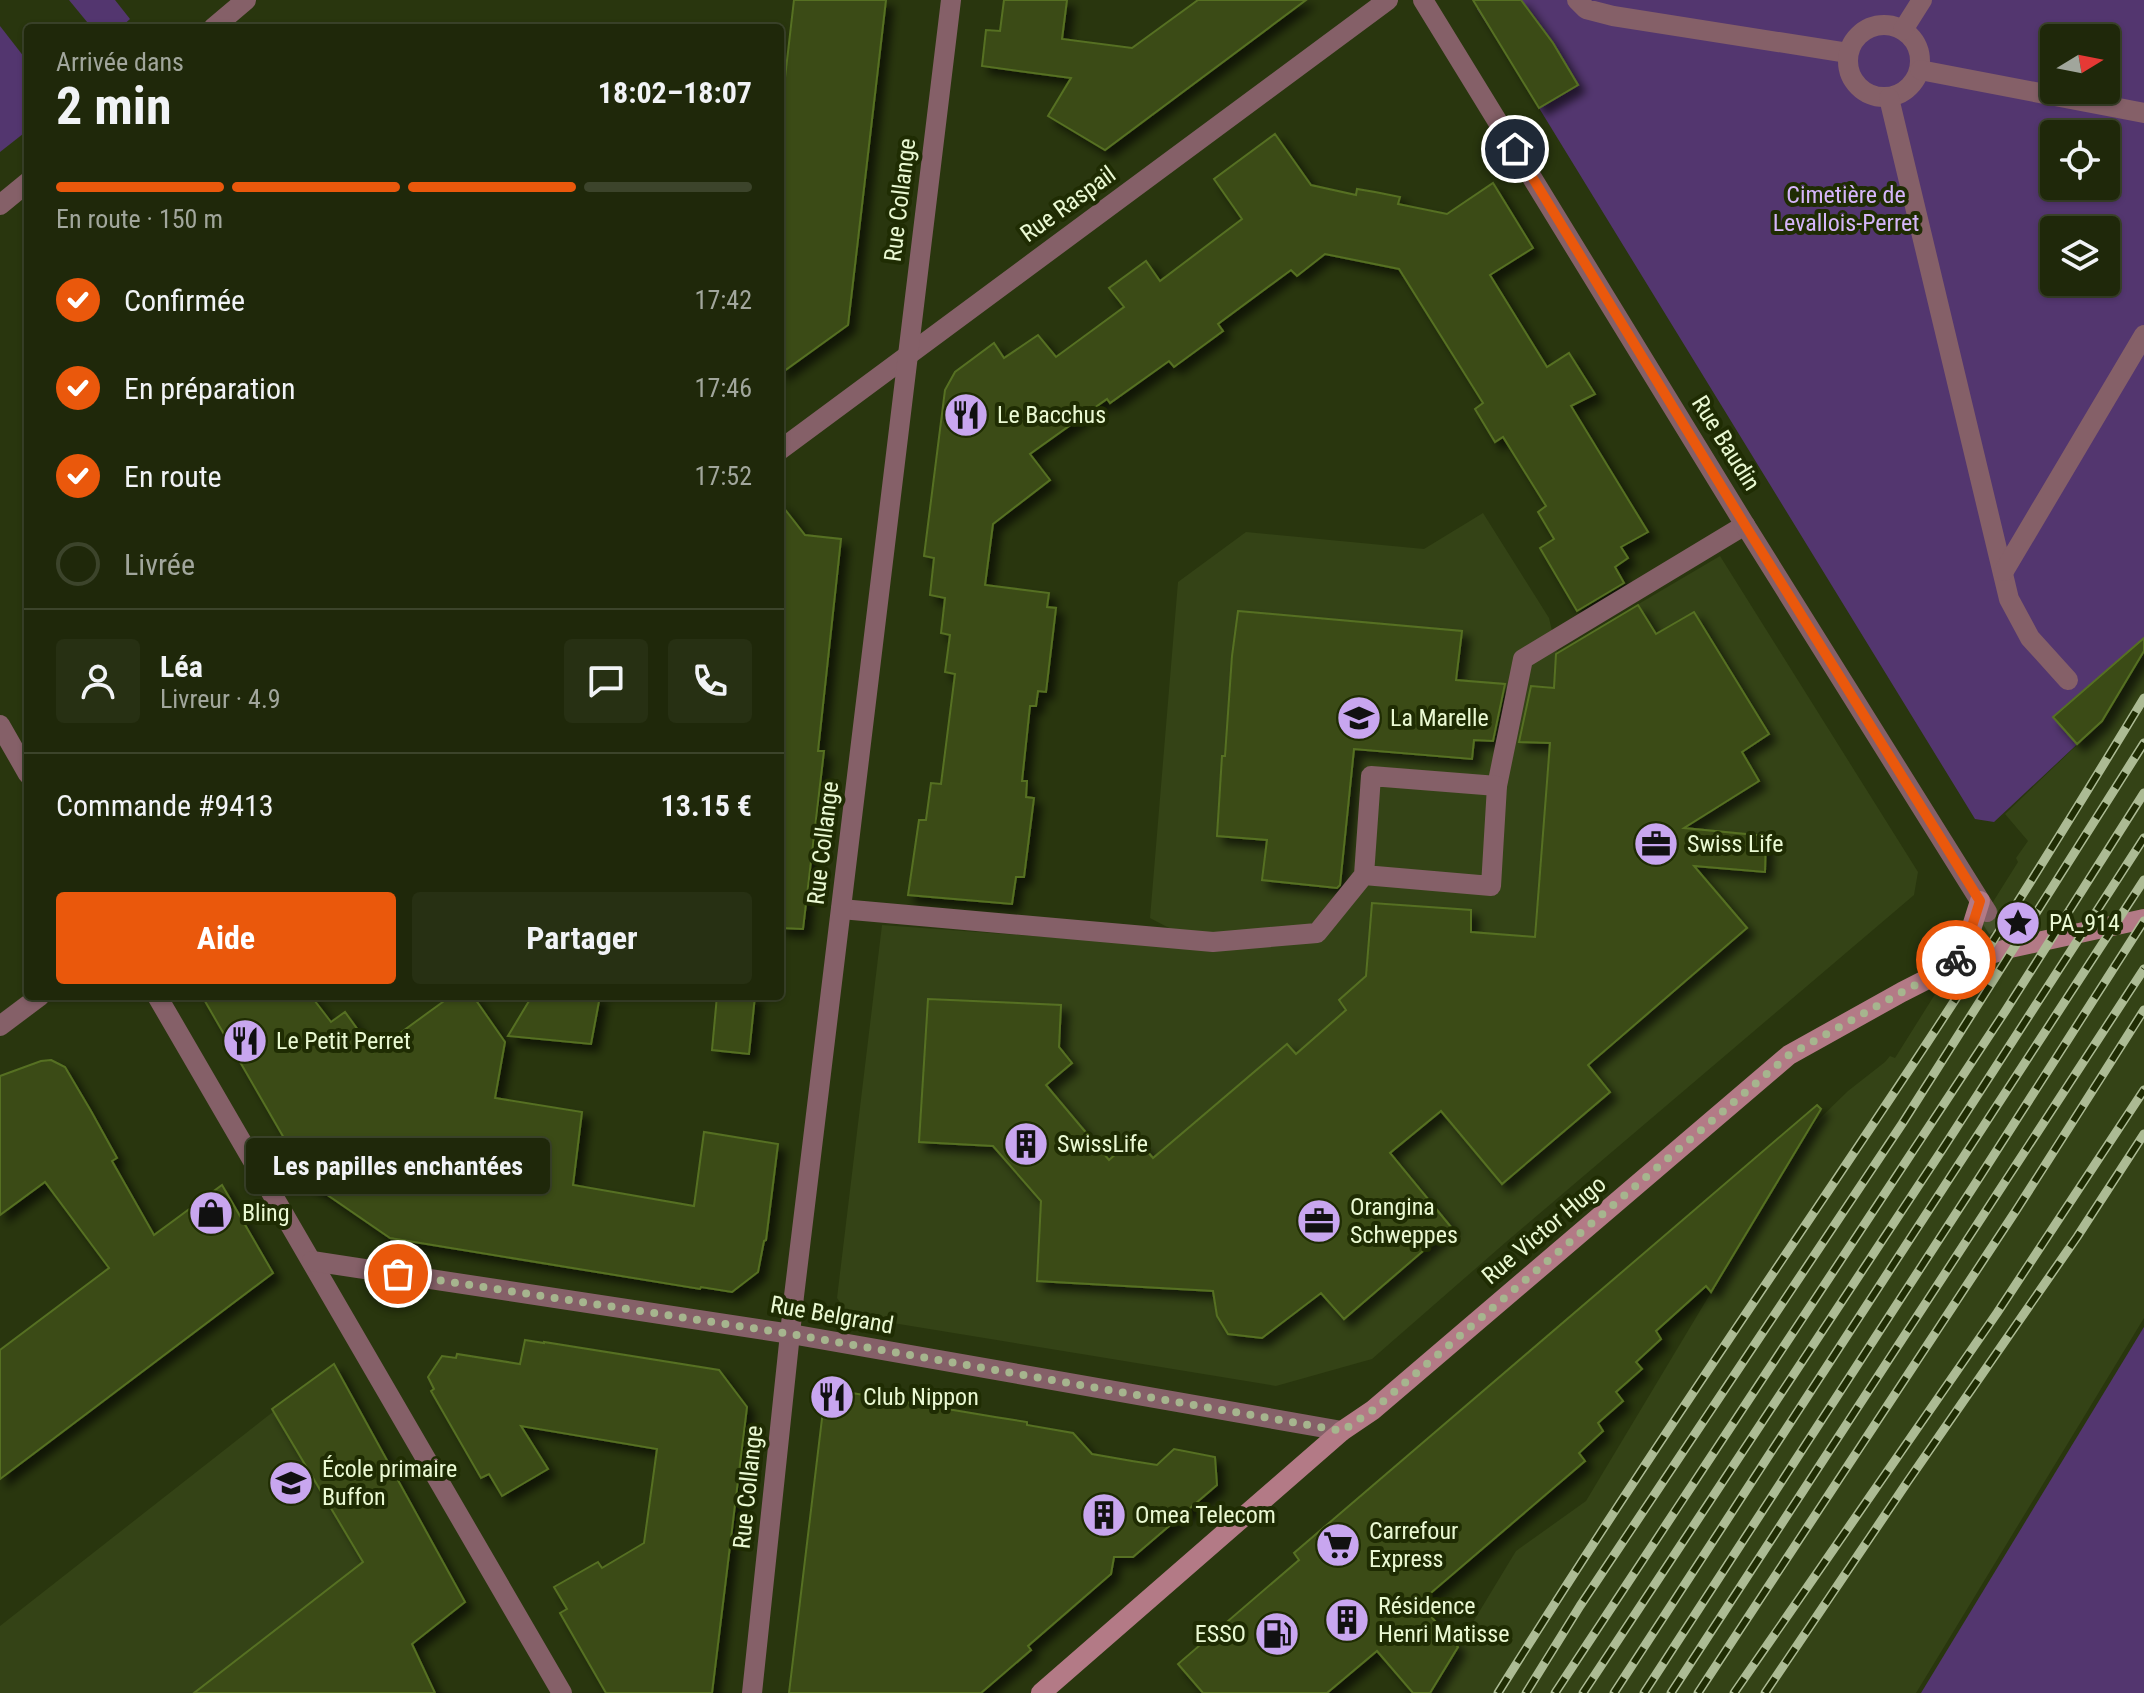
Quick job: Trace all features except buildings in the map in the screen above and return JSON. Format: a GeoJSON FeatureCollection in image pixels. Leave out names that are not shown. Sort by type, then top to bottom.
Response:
{"type":"FeatureCollection","features":[{"type":"Feature","properties":{"kind":"main road"},"geometry":{"type":"LineString","coordinates":[[1953,966],[1984,907]]}},
{"type":"Feature","properties":{"kind":"main road","name":"Rue Victor Hugo"},"geometry":{"type":"LineString","coordinates":[[1041,1693],[1342,1431],[1373,1410],[1789,1055],[1953,966],[2010,948],[2144,919]]}},
{"type":"Feature","properties":{"kind":"street"},"geometry":{"type":"LineString","coordinates":[[218,24],[246,0]]}},
{"type":"Feature","properties":{"kind":"street","name":"Rue Collange"},"geometry":{"type":"LineString","coordinates":[[752,1693],[798,1265],[951,0]]}},
{"type":"Feature","properties":{"kind":"street","name":"Rue Raspail"},"geometry":{"type":"LineString","coordinates":[[784,447],[1388,0]]}},
{"type":"Feature","properties":{"kind":"street","name":"Rue Baudin"},"geometry":{"type":"LineString","coordinates":[[1423,0],[1984,907]]}},
{"type":"Feature","properties":{"kind":"street"},"geometry":{"type":"LineString","coordinates":[[1577,0],[1586,9],[1613,16],[1848,53]]}},
{"type":"Feature","properties":{"kind":"street"},"geometry":{"type":"LineString","coordinates":[[1903,30],[1922,0]]}},
{"type":"Feature","properties":{"kind":"street"},"geometry":{"type":"LineString","coordinates":[[1877,25],[1890,25],[1903,30],[1915,41],[1920,55],[1920,70],[1914,84],[1889,98],[1877,98],[1861,90],[1849,71],[1848,53],[1853,42],[1862,32],[1877,25]]}},
{"type":"Feature","properties":{"kind":"street"},"geometry":{"type":"LineString","coordinates":[[1920,70],[2144,113]]}},
{"type":"Feature","properties":{"kind":"street"},"geometry":{"type":"LineString","coordinates":[[1889,98],[2009,599],[2030,638],[2068,680]]}},
{"type":"Feature","properties":{"kind":"street"},"geometry":{"type":"LineString","coordinates":[[0,205],[24,185]]}},
{"type":"Feature","properties":{"kind":"street"},"geometry":{"type":"LineString","coordinates":[[2004,571],[2144,335]]}},
{"type":"Feature","properties":{"kind":"street"},"geometry":{"type":"LineString","coordinates":[[1364,875],[1491,886],[1497,786],[1523,659],[1745,525]]}},
{"type":"Feature","properties":{"kind":"street"},"geometry":{"type":"LineString","coordinates":[[0,725],[24,767]]}},
{"type":"Feature","properties":{"kind":"street"},"geometry":{"type":"LineString","coordinates":[[841,909],[1213,942],[1317,933],[1364,875],[1371,776],[1497,786]]}},
{"type":"Feature","properties":{"kind":"street"},"geometry":{"type":"LineString","coordinates":[[0,1026],[35,1000]]}},
{"type":"Feature","properties":{"kind":"street"},"geometry":{"type":"LineString","coordinates":[[159,1000],[562,1693]]}},
{"type":"Feature","properties":{"kind":"street","name":"Rue Belgrand"},"geometry":{"type":"LineString","coordinates":[[312,1261],[791,1334],[1342,1431]]}},
{"type":"Feature","properties":{"kind":"shaded area"},"geometry":{"type":"Polygon","coordinates":[[[1483,513],[1549,618],[1557,652],[1720,556],[1918,872],[1914,895],[1372,1359],[1276,1386],[850,1316],[837,1298],[882,925],[1209,949],[1150,918],[1178,582],[1246,532],[1424,549],[1483,513]]]}},
{"type":"Feature","properties":{"kind":"shaded area"},"geometry":{"type":"Polygon","coordinates":[[[2144,651],[2144,1318],[1916,1693],[1430,1693],[1516,1551],[1586,1501],[1803,1139],[1848,1091],[1890,1056],[1895,1058],[2018,862],[2016,858],[2028,841],[2005,814],[2102,721],[2144,651]]]}},
{"type":"Feature","properties":{"kind":"shaded area","name":"École primaire Buffon"},"geometry":{"type":"Polygon","coordinates":[[[334,1364],[465,1602],[345,1693],[0,1693],[0,1626],[334,1364]]]}},
{"type":"Feature","properties":{"kind":"green space"},"geometry":{"type":"Polygon","coordinates":[[[69,0],[115,0],[130,19],[124,24],[89,24],[69,0]]]}},
{"type":"Feature","properties":{"kind":"green space","name":"Cimetière de Levallois-Perret"},"geometry":{"type":"Polygon","coordinates":[[[1492,0],[2144,0],[2144,651],[2102,721],[1994,822],[1975,819],[1477,9],[1492,0]]]}},
{"type":"Feature","properties":{"kind":"green space"},"geometry":{"type":"Polygon","coordinates":[[[0,26],[24,57],[24,133],[0,152],[0,26]]]}},
{"type":"Feature","properties":{"kind":"green space"},"geometry":{"type":"Polygon","coordinates":[[[2144,1327],[2144,1693],[1921,1693],[2144,1327]]]}},
{"type":"Feature","properties":{"kind":"tunnel"},"geometry":{"type":"LineString","coordinates":[[1987,912],[2010,948]]}},
{"type":"Feature","properties":{"kind":"railway"},"geometry":{"type":"LineString","coordinates":[[1498,1693],[1656,1449],[1953,1003],[2144,698]]}},
{"type":"Feature","properties":{"kind":"railway"},"geometry":{"type":"LineString","coordinates":[[1526,1693],[1580,1606],[1902,1124],[2144,743]]}},
{"type":"Feature","properties":{"kind":"railway"},"geometry":{"type":"LineString","coordinates":[[1555,1693],[2006,1010],[2144,793]]}},
{"type":"Feature","properties":{"kind":"railway"},"geometry":{"type":"LineString","coordinates":[[1583,1693],[2144,838]]}},
{"type":"Feature","properties":{"kind":"railway"},"geometry":{"type":"LineString","coordinates":[[1614,1693],[2144,880]]}},
{"type":"Feature","properties":{"kind":"railway"},"geometry":{"type":"LineString","coordinates":[[1644,1693],[2144,921]]}},
{"type":"Feature","properties":{"kind":"railway"},"geometry":{"type":"LineString","coordinates":[[1671,1693],[2144,969]]}},
{"type":"Feature","properties":{"kind":"railway"},"geometry":{"type":"LineString","coordinates":[[1698,1693],[2017,1209],[2144,1010]]}},
{"type":"Feature","properties":{"kind":"railway"},"geometry":{"type":"LineString","coordinates":[[1734,1693],[1997,1313],[2144,1090]]}},
{"type":"Feature","properties":{"kind":"railway"},"geometry":{"type":"LineString","coordinates":[[1765,1693],[2144,1134]]}},
{"type":"Feature","properties":{"kind":"way so far"},"geometry":{"type":"LineString","coordinates":[[398,1274],[791,1334],[1342,1431],[1373,1410],[1789,1055],[1953,966],[1956,960]]}},
{"type":"Feature","properties":{"kind":"place","name":"Le Bacchus"},"geometry":{"type":"Point","coordinates":[966,415]}},
{"type":"Feature","properties":{"kind":"place","name":"La Marelle"},"geometry":{"type":"Point","coordinates":[1359,718]}},
{"type":"Feature","properties":{"kind":"place","name":"Swiss Life"},"geometry":{"type":"Point","coordinates":[1656,844]}},
{"type":"Feature","properties":{"kind":"place","name":"PA_914"},"geometry":{"type":"Point","coordinates":[2018,923]}},
{"type":"Feature","properties":{"kind":"place","name":"Le Petit Perret"},"geometry":{"type":"Point","coordinates":[245,1041]}},
{"type":"Feature","properties":{"kind":"place","name":"SwissLife"},"geometry":{"type":"Point","coordinates":[1026,1144]}},
{"type":"Feature","properties":{"kind":"place","name":"Bling"},"geometry":{"type":"Point","coordinates":[211,1213]}},
{"type":"Feature","properties":{"kind":"place","name":"Orangina Schweppes"},"geometry":{"type":"Point","coordinates":[1319,1221]}},
{"type":"Feature","properties":{"kind":"place","name":"Les papilles enchantées"},"geometry":{"type":"Point","coordinates":[398,1274]}},
{"type":"Feature","properties":{"kind":"place","name":"Club Nippon"},"geometry":{"type":"Point","coordinates":[832,1397]}},
{"type":"Feature","properties":{"kind":"place","name":"École primaire Buffon"},"geometry":{"type":"Point","coordinates":[291,1483]}},
{"type":"Feature","properties":{"kind":"place","name":"Omea Telecom"},"geometry":{"type":"Point","coordinates":[1104,1515]}},
{"type":"Feature","properties":{"kind":"place","name":"Carrefour Express"},"geometry":{"type":"Point","coordinates":[1338,1545]}},
{"type":"Feature","properties":{"kind":"place","name":"Résidence Henri Matisse"},"geometry":{"type":"Point","coordinates":[1347,1620]}},
{"type":"Feature","properties":{"kind":"place","name":"ESSO"},"geometry":{"type":"Point","coordinates":[1277,1634]}},
{"type":"Feature","properties":{"kind":"route"},"geometry":{"type":"LineString","coordinates":[[1515,149],[1980,901],[1969,936],[1956,960]]}}]}
